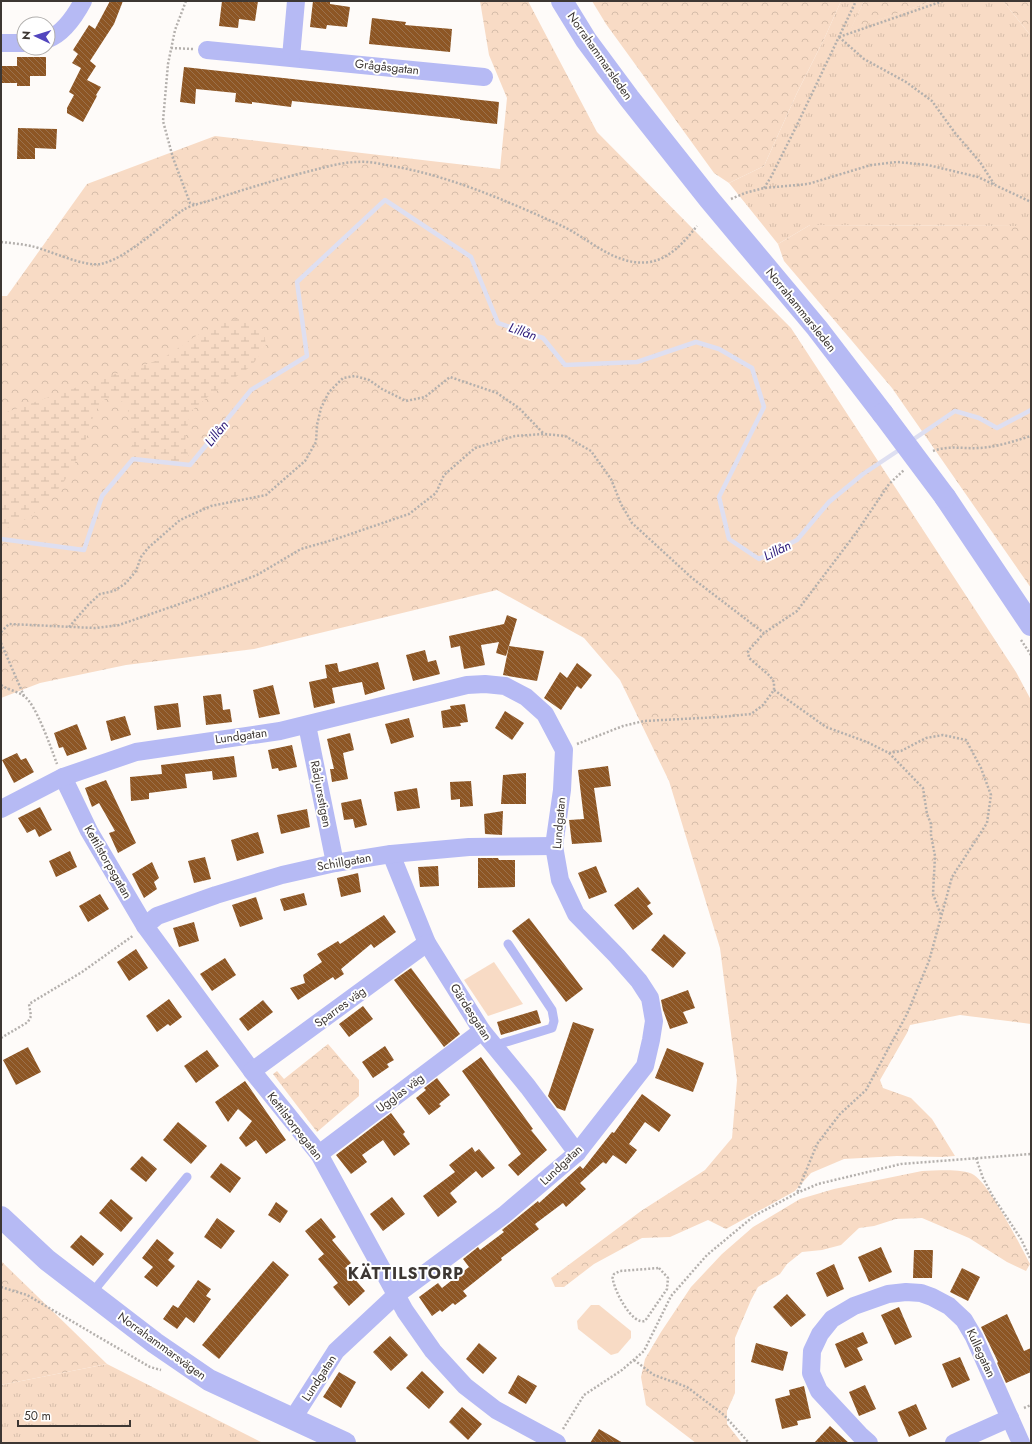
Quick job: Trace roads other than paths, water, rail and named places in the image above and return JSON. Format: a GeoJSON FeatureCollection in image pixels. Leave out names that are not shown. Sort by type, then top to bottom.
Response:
{"type":"FeatureCollection","features":[{"type":"Feature","properties":{"kind":"street"},"geometry":{"type":"LineString","coordinates":[[56,33],[66,26],[77,12],[83,1]]}},
{"type":"Feature","properties":{"kind":"street"},"geometry":{"type":"LineString","coordinates":[[291,57],[296,1]]}},
{"type":"Feature","properties":{"kind":"street","name":"Norrahammarsleden"},"geometry":{"type":"LineString","coordinates":[[562,1],[586,40],[629,98],[709,199],[817,328],[883,414],[945,497],[1031,625]]}},
{"type":"Feature","properties":{"kind":"street"},"geometry":{"type":"LineString","coordinates":[[1,43],[16,43]]}},
{"type":"Feature","properties":{"kind":"street","name":"Grågåsgatan"},"geometry":{"type":"LineString","coordinates":[[207,50],[484,77]]}},
{"type":"Feature","properties":{"kind":"street","name":"Lundgatan"},"geometry":{"type":"LineString","coordinates":[[1,810],[63,777],[136,752],[280,731],[467,685],[485,684],[504,686],[526,697],[545,714],[564,750],[562,790],[554,846],[560,880],[576,914],[639,980],[650,998],[654,1021],[645,1066],[577,1153],[504,1215],[396,1295],[336,1351],[292,1420]]}},
{"type":"Feature","properties":{"kind":"street","name":"Rådjursstigen"},"geometry":{"type":"LineString","coordinates":[[307,724],[336,863]]}},
{"type":"Feature","properties":{"kind":"street","name":"Kettilstorpsgatan"},"geometry":{"type":"LineString","coordinates":[[63,777],[89,831],[145,926],[252,1071],[319,1154],[405,1311],[433,1351],[465,1386],[496,1410],[556,1443]]}},
{"type":"Feature","properties":{"kind":"street","name":"Schillgatan"},"geometry":{"type":"LineString","coordinates":[[145,926],[157,916],[216,896],[282,875],[336,863],[391,854],[469,847],[554,846]]}},
{"type":"Feature","properties":{"kind":"street","name":"Gärdesgatan"},"geometry":{"type":"LineString","coordinates":[[391,854],[427,943],[482,1031],[528,1087],[577,1153]]}},
{"type":"Feature","properties":{"kind":"street","name":"Sparres väg"},"geometry":{"type":"LineString","coordinates":[[252,1071],[427,943]]}},
{"type":"Feature","properties":{"kind":"street","name":"Ugglas väg"},"geometry":{"type":"LineString","coordinates":[[319,1154],[482,1031]]}},
{"type":"Feature","properties":{"kind":"street","name":"Norrahammarsvägen"},"geometry":{"type":"LineString","coordinates":[[1,1217],[47,1260],[155,1343],[209,1380],[344,1443]]}},
{"type":"Feature","properties":{"kind":"street","name":"Kullegatan"},"geometry":{"type":"LineString","coordinates":[[869,1443],[819,1391],[811,1372],[812,1352],[820,1334],[832,1319],[854,1306],[888,1294],[906,1292],[932,1297],[949,1306],[964,1320],[974,1337],[1021,1443]]}},
{"type":"Feature","properties":{"kind":"street"},"geometry":{"type":"LineString","coordinates":[[954,1443],[1010,1418]]}},
{"type":"Feature","properties":{"kind":"lane"},"geometry":{"type":"LineString","coordinates":[[493,1046],[552,1028],[554,1021],[552,1010],[508,944]]}},
{"type":"Feature","properties":{"kind":"lane"},"geometry":{"type":"LineString","coordinates":[[91,1294],[186,1177]]}},
{"type":"Feature","properties":{"kind":"waterway","name":"Lillån"},"geometry":{"type":"LineString","coordinates":[[1,539],[84,550],[102,496],[133,459],[190,465],[251,390],[307,356],[297,282],[385,200],[471,257],[498,323],[543,338],[565,365],[637,362],[696,342],[719,349],[752,368],[764,407],[719,497],[729,539],[759,559],[797,540],[829,502],[863,474],[902,448]]}},
{"type":"Feature","properties":{"kind":"waterway","name":"Lillån"},"geometry":{"type":"LineString","coordinates":[[911,441],[955,411],[979,418],[997,428],[1031,410]]}},
{"type":"Feature","properties":{"kind":"district","name":"KÄTTILSTORP"},"geometry":{"type":"Point","coordinates":[406,1273]}}]}
